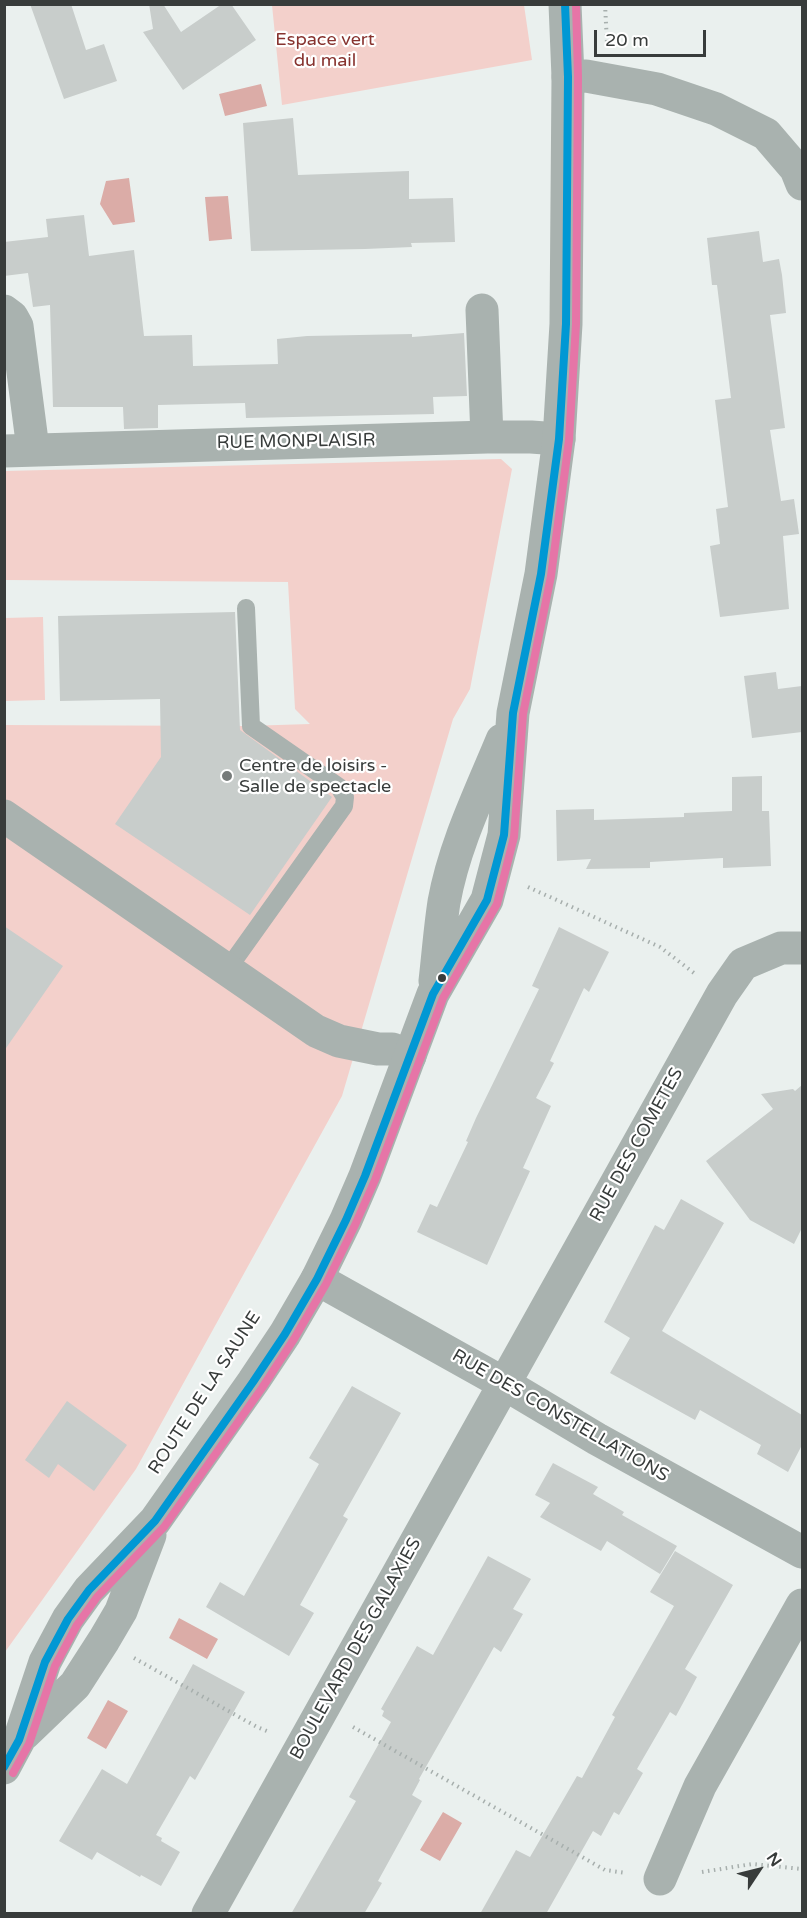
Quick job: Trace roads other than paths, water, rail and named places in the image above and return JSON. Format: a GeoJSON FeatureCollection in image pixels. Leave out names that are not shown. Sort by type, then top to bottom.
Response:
{"type":"FeatureCollection","features":[{"type":"Feature","properties":{"kind":"street","name":"ROUTE DE LA SAUNE"},"geometry":{"type":"LineString","coordinates":[[12,1754],[75,1685],[104,1640],[121,1611],[155,1521],[259,1372],[317,1279],[346,1220],[433,994],[444,901],[455,861],[467,822],[513,713],[541,574],[559,439],[566,324],[568,77],[565,4]]}},
{"type":"Feature","properties":{"kind":"street"},"geometry":{"type":"LineString","coordinates":[[568,77],[586,76],[657,89],[716,109],[766,134],[796,169],[802,184]]}},
{"type":"Feature","properties":{"kind":"street"},"geometry":{"type":"LineString","coordinates":[[482,310],[487,437]]}},
{"type":"Feature","properties":{"kind":"street","name":"RUE MONPLAISIR"},"geometry":{"type":"LineString","coordinates":[[4,311],[12,317],[17,326],[19,450],[487,437],[559,439]]}},
{"type":"Feature","properties":{"kind":"street"},"geometry":{"type":"LineString","coordinates":[[4,816],[316,1031],[339,1041],[378,1049],[392,1049],[410,1056]]}},
{"type":"Feature","properties":{"kind":"street","name":"RUE DES COMETES"},"geometry":{"type":"LineString","coordinates":[[503,1383],[722,994],[743,964],[781,948],[802,948]]}},
{"type":"Feature","properties":{"kind":"street","name":"RUE DES CONSTELLATIONS"},"geometry":{"type":"LineString","coordinates":[[317,1279],[503,1383],[597,1439],[802,1552]]}},
{"type":"Feature","properties":{"kind":"street","name":"BOULEVARD DES GALAXIES"},"geometry":{"type":"LineString","coordinates":[[208,1914],[503,1383]]}},
{"type":"Feature","properties":{"kind":"street"},"geometry":{"type":"LineString","coordinates":[[660,1879],[700,1786],[802,1605]]}},
{"type":"Feature","properties":{"kind":"lane"},"geometry":{"type":"LineString","coordinates":[[227,970],[345,806],[345,796],[339,786],[251,726],[246,608]]}},
{"type":"Feature","properties":{"kind":"place","name":"Centre de loisirs - Salle de spectacle"},"geometry":{"type":"Point","coordinates":[227,776]}},
{"type":"Feature","properties":{"kind":"park label","name":"Espace vert du mail"},"geometry":{"type":"Point","coordinates":[325,50]}}]}
